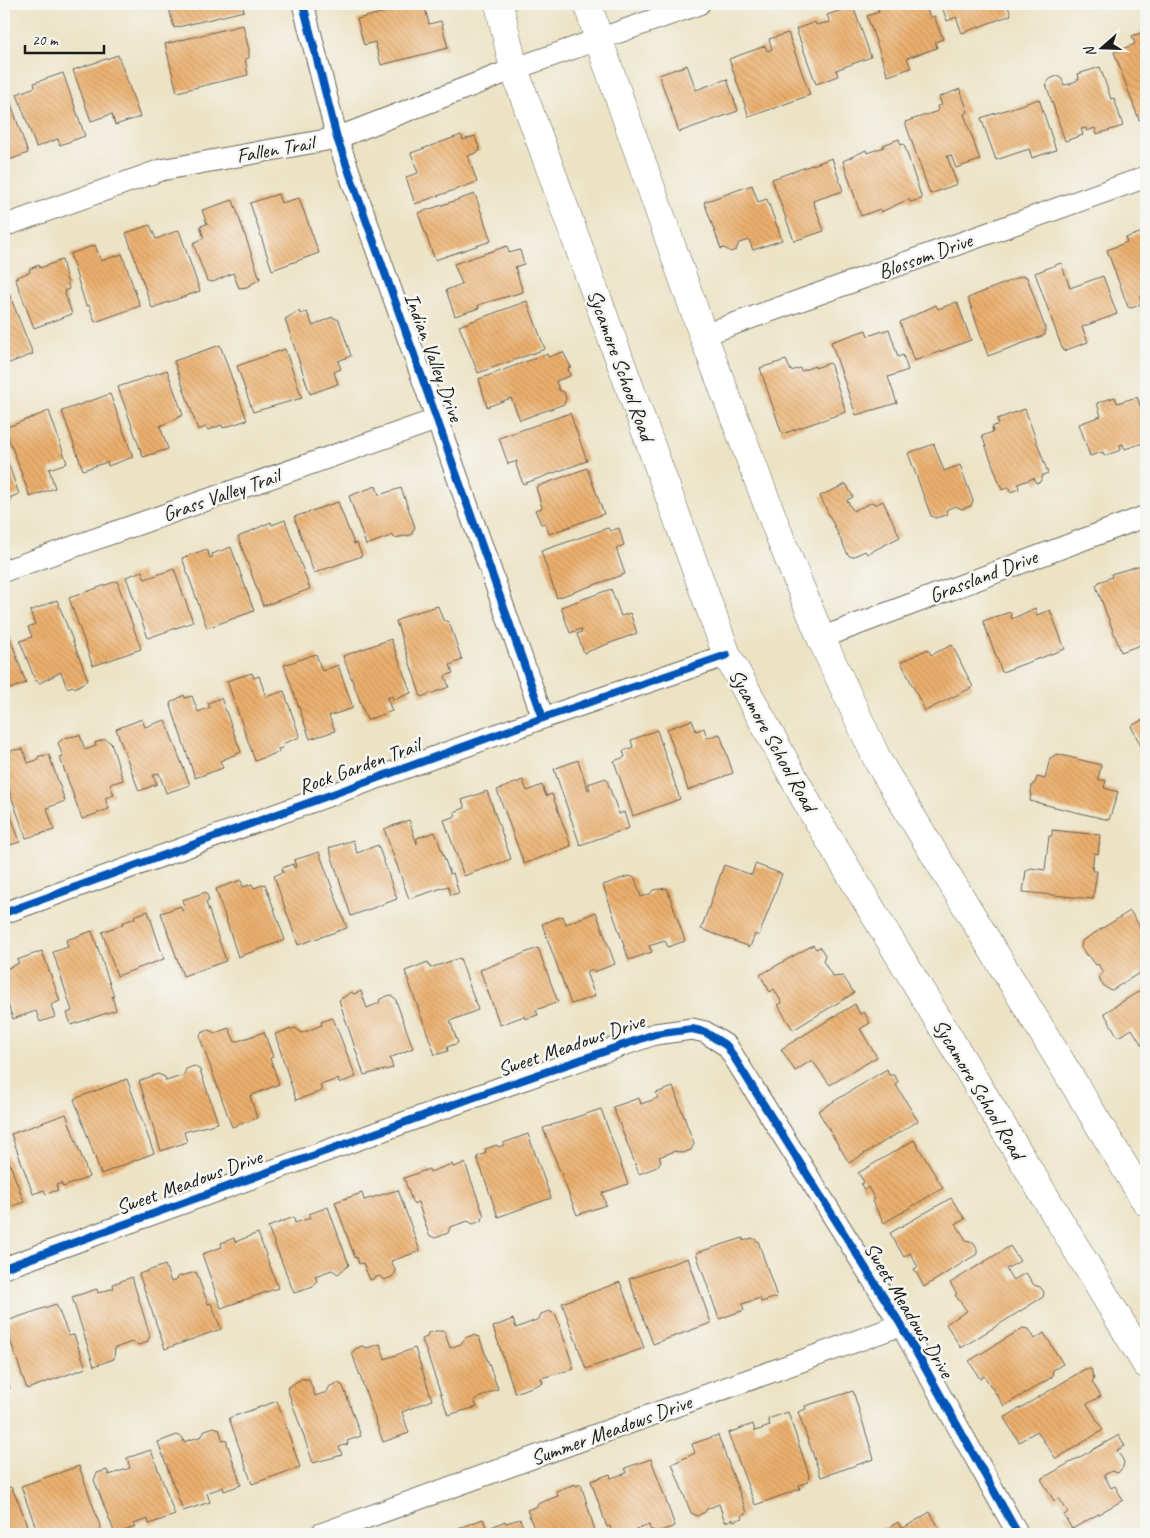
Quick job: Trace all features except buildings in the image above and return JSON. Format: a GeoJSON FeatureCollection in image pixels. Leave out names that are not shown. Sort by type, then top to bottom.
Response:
{"type":"FeatureCollection","features":[{"type":"Feature","properties":{"kind":"main road","name":"Sycamore School Road"},"geometry":{"type":"LineString","coordinates":[[498,4],[514,69],[727,655],[809,806],[1146,1364]]}},
{"type":"Feature","properties":{"kind":"main road"},"geometry":{"type":"LineString","coordinates":[[588,4],[598,38],[703,335],[821,638],[879,763],[1146,1202]]}},
{"type":"Feature","properties":{"kind":"street","name":"Indian Valley Drive"},"geometry":{"type":"LineString","coordinates":[[303,4],[338,138],[543,718]]}},
{"type":"Feature","properties":{"kind":"street","name":"Fallen Trail"},"geometry":{"type":"LineString","coordinates":[[4,226],[160,170],[338,138],[514,69],[698,4]]}},
{"type":"Feature","properties":{"kind":"street","name":"Blossom Drive"},"geometry":{"type":"LineString","coordinates":[[703,335],[1146,177]]}},
{"type":"Feature","properties":{"kind":"street","name":"Grass Valley Trail"},"geometry":{"type":"LineString","coordinates":[[4,571],[438,419]]}},
{"type":"Feature","properties":{"kind":"street","name":"Grassland Drive"},"geometry":{"type":"LineString","coordinates":[[821,638],[1146,516]]}},
{"type":"Feature","properties":{"kind":"street","name":"Rock Garden Trail"},"geometry":{"type":"LineString","coordinates":[[4,914],[543,718],[727,655]]}},
{"type":"Feature","properties":{"kind":"street","name":"Sweet Meadows Drive"},"geometry":{"type":"LineString","coordinates":[[4,1268],[505,1086],[655,1034],[692,1029],[705,1032],[727,1046],[901,1325],[1018,1534]]}},
{"type":"Feature","properties":{"kind":"street","name":"Summer Meadows Drive"},"geometry":{"type":"LineString","coordinates":[[331,1533],[901,1325]]}},
{"type":"Feature","properties":{"kind":"cycle path"},"geometry":{"type":"LineString","coordinates":[[303,4],[337,138],[543,718]]}},
{"type":"Feature","properties":{"kind":"cycle path"},"geometry":{"type":"LineString","coordinates":[[4,913],[543,718],[727,655]]}},
{"type":"Feature","properties":{"kind":"cycle path"},"geometry":{"type":"LineString","coordinates":[[4,1268],[505,1086],[655,1034],[692,1029],[705,1032],[727,1046],[901,1325],[1018,1534]]}}]}
